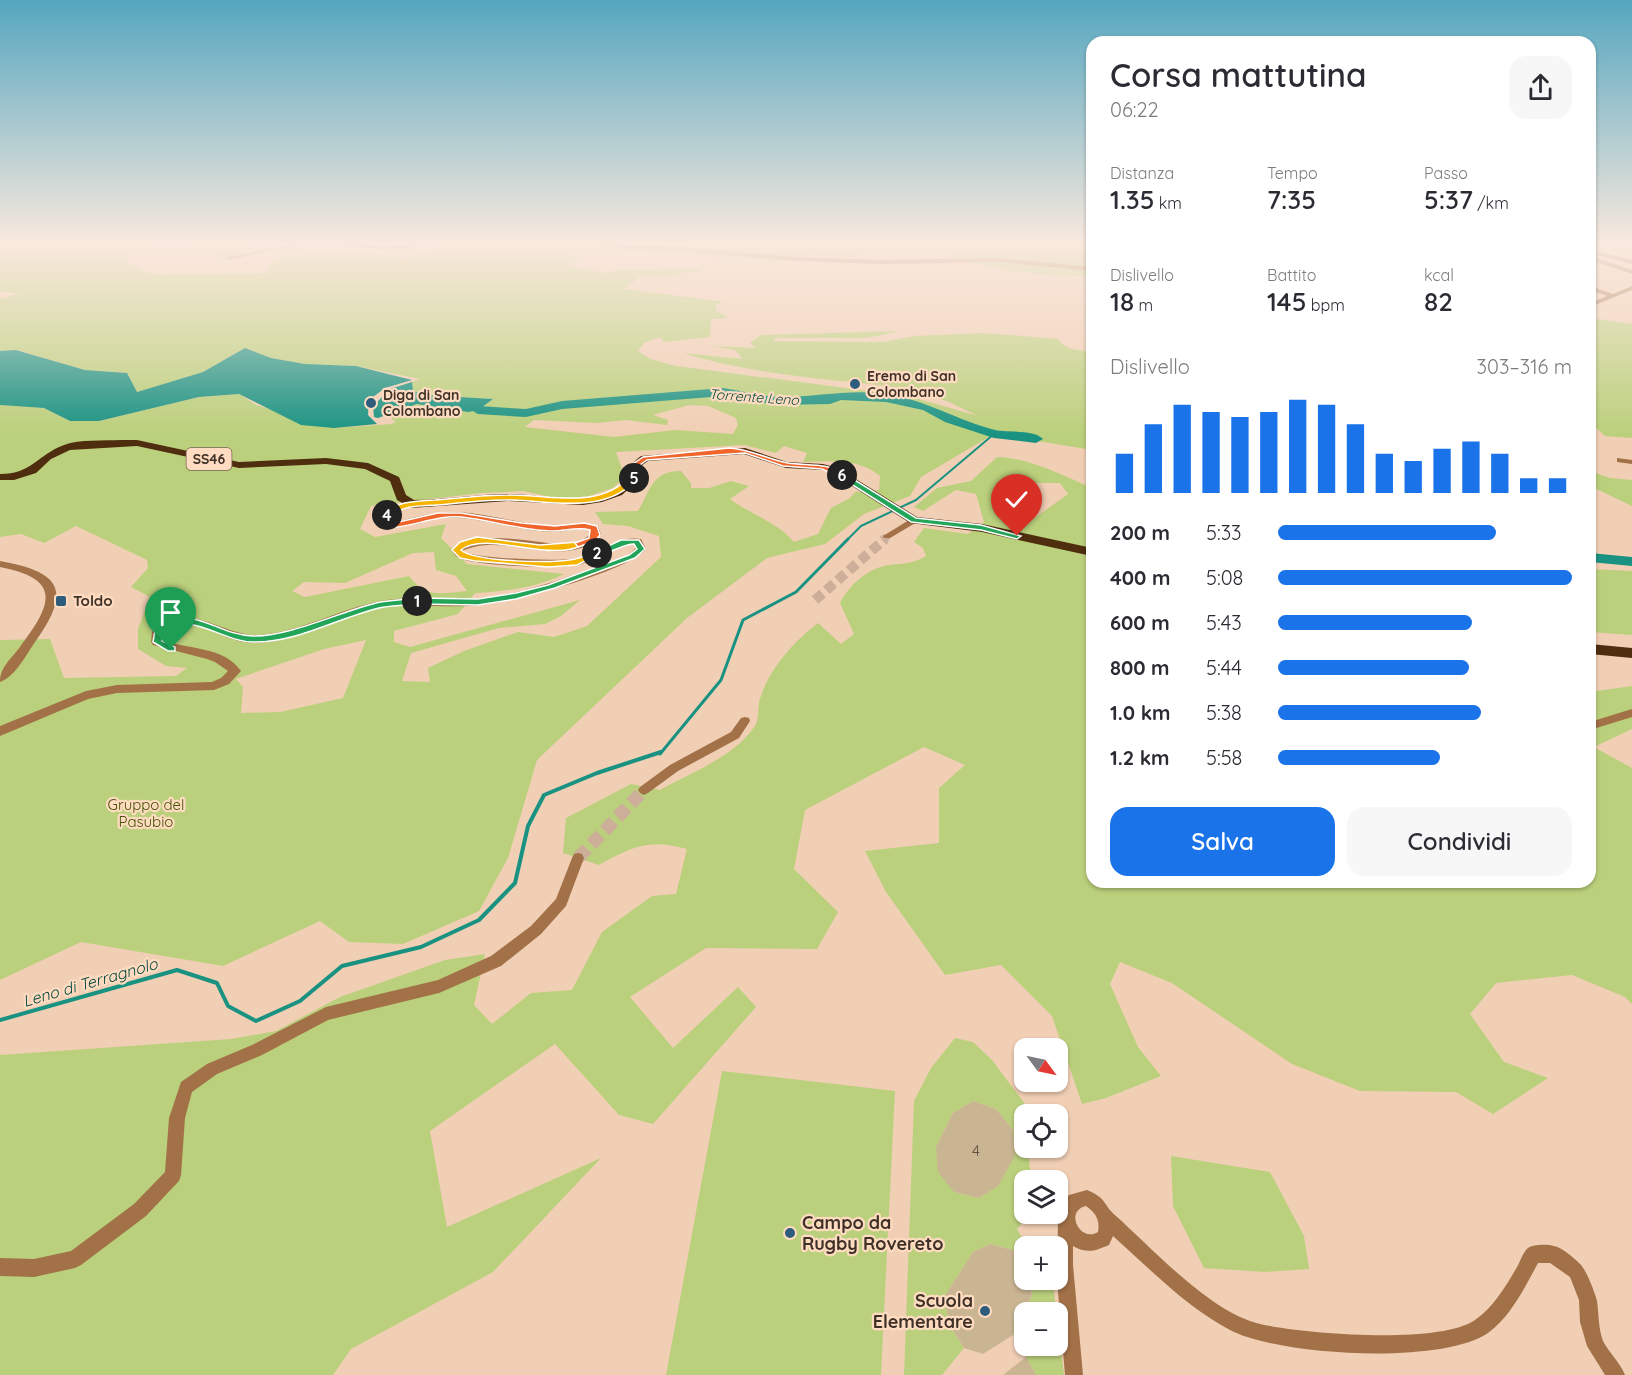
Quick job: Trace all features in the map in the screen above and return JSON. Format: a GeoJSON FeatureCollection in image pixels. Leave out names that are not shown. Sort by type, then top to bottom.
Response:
{"type":"FeatureCollection","features":[{"type":"Feature","properties":{"kind":"main road","name":"SS46"},"geometry":{"type":"LineString","coordinates":[[0,477],[14,477],[32,471],[47,457],[68,447],[137,443],[239,465],[326,461],[368,466],[395,479],[401,497],[411,504]]}},
{"type":"Feature","properties":{"kind":"main road"},"geometry":{"type":"LineString","coordinates":[[411,504],[510,497],[581,502],[608,496],[625,488],[634,478],[636,464],[645,458],[729,450],[746,451],[786,465],[834,470],[911,518],[981,528],[1056,544],[1086,546]]}},
{"type":"Feature","properties":{"kind":"main road"},"geometry":{"type":"LineString","coordinates":[[1596,650],[1632,653]]}},
{"type":"Feature","properties":{"kind":"street"},"geometry":{"type":"LineString","coordinates":[[1620,460],[1632,462]]}},
{"type":"Feature","properties":{"kind":"street"},"geometry":{"type":"LineString","coordinates":[[0,731],[86,696],[117,689],[214,686],[225,681],[235,671],[216,657],[171,649],[158,642],[158,632],[169,623],[191,619],[234,637],[255,639],[279,636],[379,605],[417,601],[478,602],[516,596],[632,557],[641,549],[637,541],[624,541],[577,562],[548,564],[475,559],[463,556],[456,550],[463,544],[477,540],[540,547],[566,547],[586,543],[596,535],[594,528],[584,525],[555,529],[461,515],[438,515],[402,525],[388,526],[383,520],[392,510],[411,504]]}},
{"type":"Feature","properties":{"kind":"street"},"geometry":{"type":"LineString","coordinates":[[887,536],[911,518]]}},
{"type":"Feature","properties":{"kind":"street"},"geometry":{"type":"LineString","coordinates":[[0,564],[24,569],[44,580],[52,591],[52,600],[37,631],[0,678]]}},
{"type":"Feature","properties":{"kind":"street"},"geometry":{"type":"LineString","coordinates":[[1596,724],[1632,713]]}},
{"type":"Feature","properties":{"kind":"street"},"geometry":{"type":"LineString","coordinates":[[644,790],[674,768],[735,735],[746,721]]}},
{"type":"Feature","properties":{"kind":"street"},"geometry":{"type":"LineString","coordinates":[[0,1267],[34,1268],[75,1259],[140,1210],[173,1175],[177,1118],[186,1087],[212,1068],[257,1050],[326,1014],[439,986],[496,961],[536,930],[561,902],[578,858]]}},
{"type":"Feature","properties":{"kind":"street"},"geometry":{"type":"LineString","coordinates":[[1068,1212],[1070,1204],[1080,1198],[1087,1198],[1099,1205],[1107,1219],[1174,1280],[1210,1308],[1239,1326],[1286,1336],[1332,1342],[1393,1346],[1473,1332],[1506,1302],[1533,1254],[1553,1254],[1576,1271],[1588,1300],[1589,1322],[1596,1346],[1616,1375]]}},
{"type":"Feature","properties":{"kind":"street"},"geometry":{"type":"LineString","coordinates":[[1068,1224],[1072,1234],[1085,1243],[1092,1244],[1103,1239],[1107,1233],[1107,1219]]}},
{"type":"Feature","properties":{"kind":"street"},"geometry":{"type":"LineString","coordinates":[[1066,1224],[1064,1265],[1074,1375]]}},
{"type":"Feature","properties":{"kind":"green space","name":"Gruppo del Pasubio"},"geometry":{"type":"Polygon","coordinates":[[[0,306],[716,306],[716,310],[728,318],[711,319],[710,337],[664,342],[660,337],[644,343],[638,351],[650,359],[676,366],[908,396],[978,416],[947,401],[913,393],[910,389],[767,372],[683,353],[743,359],[735,350],[712,346],[756,348],[750,343],[761,335],[900,331],[867,338],[775,338],[774,341],[883,342],[914,336],[984,333],[1058,339],[1069,348],[1086,351],[1086,449],[994,434],[921,477],[910,496],[864,514],[825,544],[767,558],[687,618],[537,760],[508,858],[479,911],[403,944],[349,942],[320,921],[223,966],[81,942],[0,980],[0,640],[50,639],[64,678],[176,676],[187,668],[166,666],[138,649],[138,629],[150,597],[131,587],[148,568],[147,560],[76,526],[44,543],[21,534],[0,537],[0,405],[44,408],[70,421],[99,421],[199,397],[239,394],[256,405],[334,428],[391,424],[396,422],[386,415],[417,404],[468,412],[492,399],[424,395],[413,391],[412,382],[420,379],[356,366],[305,364],[271,358],[245,348],[203,372],[137,392],[127,373],[85,370],[17,350],[0,351],[0,306]],[[689,405],[653,415],[668,420],[667,425],[626,420],[596,423],[534,420],[525,427],[614,437],[675,430],[733,434],[738,425],[736,418],[708,406],[689,405]],[[744,445],[616,452],[625,477],[613,488],[589,496],[560,499],[523,491],[482,493],[371,506],[360,529],[375,537],[446,524],[441,538],[467,564],[564,574],[532,586],[475,593],[458,614],[394,631],[394,642],[410,647],[580,600],[561,616],[545,624],[499,628],[411,653],[402,681],[430,682],[428,668],[464,651],[518,632],[554,637],[587,626],[661,557],[659,536],[628,526],[603,524],[595,512],[638,511],[654,483],[664,474],[681,471],[691,483],[691,488],[709,488],[731,481],[749,486],[730,499],[780,529],[794,542],[818,534],[831,508],[850,498],[855,492],[879,490],[880,476],[854,463],[803,462],[807,453],[784,446],[776,453],[744,445]],[[434,552],[413,553],[345,583],[304,582],[292,591],[305,597],[409,576],[422,588],[435,593],[467,591],[456,576],[436,570],[434,552]],[[366,640],[324,649],[236,679],[243,687],[241,713],[280,712],[343,698],[366,640]]]}},
{"type":"Feature","properties":{"kind":"green space"},"geometry":{"type":"Polygon","coordinates":[[[1596,319],[1632,324],[1632,438],[1605,436],[1596,428],[1596,319]]]}},
{"type":"Feature","properties":{"kind":"green space"},"geometry":{"type":"Polygon","coordinates":[[[997,457],[1022,460],[1086,485],[1086,888],[1596,888],[1596,748],[1632,768],[1632,1004],[1625,997],[1572,975],[1496,983],[1470,1014],[1504,1062],[1548,1078],[1493,1114],[1456,1092],[1360,1091],[1292,1064],[1172,983],[1120,962],[1110,984],[1138,1047],[1161,1076],[1106,1098],[1082,1104],[1068,1063],[1068,1038],[1060,1038],[1052,1016],[1001,965],[945,975],[886,892],[865,851],[939,843],[939,788],[965,765],[924,747],[805,810],[794,869],[838,912],[817,949],[706,948],[630,997],[673,1048],[738,987],[756,1007],[653,1124],[619,1115],[555,1044],[430,1131],[447,1227],[601,1158],[493,1272],[351,1349],[333,1375],[0,1375],[0,1055],[231,1039],[276,1031],[340,997],[445,960],[485,954],[474,1005],[492,1024],[531,993],[572,990],[602,932],[652,896],[676,894],[687,849],[651,844],[621,853],[599,865],[563,853],[566,818],[631,784],[660,790],[712,763],[736,747],[757,723],[760,699],[769,677],[783,656],[800,638],[818,623],[841,644],[854,634],[840,603],[860,578],[882,566],[913,562],[926,556],[923,548],[914,542],[924,528],[968,534],[984,522],[976,494],[956,490],[923,511],[914,507],[937,488],[971,481],[997,457]],[[1020,483],[1009,489],[994,509],[1008,527],[1022,527],[1068,494],[1060,483],[1020,483]]]}},
{"type":"Feature","properties":{"kind":"green space"},"geometry":{"type":"Polygon","coordinates":[[[1596,473],[1610,478],[1632,480],[1632,506],[1596,489],[1596,473]]]}},
{"type":"Feature","properties":{"kind":"green space"},"geometry":{"type":"Polygon","coordinates":[[[1596,569],[1632,571],[1632,635],[1596,632],[1596,569]]]}},
{"type":"Feature","properties":{"kind":"green space"},"geometry":{"type":"Polygon","coordinates":[[[1632,686],[1632,729],[1596,746],[1596,691],[1632,686]]]}},
{"type":"Feature","properties":{"kind":"green space"},"geometry":{"type":"Polygon","coordinates":[[[955,1038],[973,1042],[992,1060],[1025,1104],[1014,1104],[1014,1156],[1014,1158],[1029,1158],[1030,1170],[1014,1170],[1014,1224],[1021,1224],[1017,1229],[1021,1236],[1014,1236],[1014,1251],[990,1244],[973,1252],[944,1297],[949,1324],[964,1348],[942,1375],[904,1375],[914,1101],[931,1068],[955,1038]],[[973,1101],[953,1113],[936,1147],[954,1192],[979,1198],[998,1186],[1014,1156],[1013,1130],[996,1109],[973,1101]]]}},
{"type":"Feature","properties":{"kind":"green space","name":"Campo da Rugby Rovereto"},"geometry":{"type":"Polygon","coordinates":[[[722,1071],[895,1091],[881,1375],[666,1375],[722,1071]]]}},
{"type":"Feature","properties":{"kind":"green space"},"geometry":{"type":"Polygon","coordinates":[[[1171,1156],[1270,1172],[1304,1236],[1309,1269],[1265,1272],[1204,1268],[1173,1206],[1171,1156]]]}},
{"type":"Feature","properties":{"kind":"green space"},"geometry":{"type":"Polygon","coordinates":[[[1031,1290],[1054,1290],[1055,1302],[1029,1302],[1031,1290]]]}},
{"type":"Feature","properties":{"kind":"green space"},"geometry":{"type":"Polygon","coordinates":[[[1025,1356],[1062,1356],[1064,1375],[1036,1375],[1025,1356]]]}},
{"type":"Feature","properties":{"kind":"water"},"geometry":{"type":"Polygon","coordinates":[[[245,348],[271,358],[305,364],[356,366],[412,380],[385,388],[369,400],[368,415],[377,424],[334,428],[301,425],[239,394],[199,397],[99,421],[70,421],[44,408],[0,405],[0,351],[16,350],[85,370],[127,373],[137,392],[203,372],[245,348]]]}},
{"type":"Feature","properties":{"kind":"water"},"geometry":{"type":"Polygon","coordinates":[[[412,382],[413,391],[424,395],[493,399],[478,410],[468,412],[417,404],[378,418],[374,417],[373,406],[390,389],[412,382]]]}},
{"type":"Feature","properties":{"kind":"water"},"geometry":{"type":"Polygon","coordinates":[[[1596,554],[1632,557],[1632,566],[1596,563],[1596,554]]]}},
{"type":"Feature","properties":{"kind":"building"},"geometry":{"type":"Polygon","coordinates":[[[973,1101],[996,1109],[1013,1130],[1014,1158],[998,1186],[979,1198],[954,1192],[938,1172],[936,1147],[953,1113],[973,1101]]]}},
{"type":"Feature","properties":{"kind":"building","name":"Scuola Elementare"},"geometry":{"type":"Polygon","coordinates":[[[990,1244],[1013,1250],[1014,1290],[1031,1290],[1032,1295],[1029,1302],[1014,1302],[1013,1335],[983,1354],[964,1348],[949,1324],[944,1297],[973,1252],[990,1244]]]}},
{"type":"Feature","properties":{"kind":"building"},"geometry":{"type":"Polygon","coordinates":[[[1026,1357],[1036,1375],[1003,1375],[1026,1357]]]}},
{"type":"Feature","properties":{"kind":"waterway","name":"Torrente Leno"},"geometry":{"type":"LineString","coordinates":[[478,410],[526,413],[562,405],[723,392],[778,401],[830,400],[839,396],[886,398],[927,407],[950,419],[994,434],[1036,439]]}},
{"type":"Feature","properties":{"kind":"waterway","name":"Leno di Terragnolo"},"geometry":{"type":"LineString","coordinates":[[848,539],[861,526],[916,500],[994,434]]}},
{"type":"Feature","properties":{"kind":"waterway","name":"Leno di Terragnolo"},"geometry":{"type":"LineString","coordinates":[[660,754],[721,680],[743,620],[796,592],[848,539]]}},
{"type":"Feature","properties":{"kind":"waterway","name":"Leno di Terragnolo"},"geometry":{"type":"LineString","coordinates":[[0,1020],[177,970],[217,983],[228,1006],[256,1021],[300,1001],[342,966],[421,947],[479,920],[515,883],[528,826],[544,795],[597,773],[661,752]]}},
{"type":"Feature","properties":{"kind":"tunnel"},"geometry":{"type":"LineString","coordinates":[[884,540],[887,536]]}},
{"type":"Feature","properties":{"kind":"tunnel"},"geometry":{"type":"LineString","coordinates":[[815,600],[884,540]]}},
{"type":"Feature","properties":{"kind":"tunnel"},"geometry":{"type":"LineString","coordinates":[[578,858],[644,790]]}},
{"type":"Feature","properties":{"kind":"place","name":"Eremo di San Colombano"},"geometry":{"type":"Point","coordinates":[855,384]}},
{"type":"Feature","properties":{"kind":"place","name":"Diga di San Colombano"},"geometry":{"type":"Point","coordinates":[371,403]}},
{"type":"Feature","properties":{"kind":"place","name":"Toldo"},"geometry":{"type":"Point","coordinates":[61,601]}},
{"type":"Feature","properties":{"kind":"place","name":"Campo da Rugby Rovereto"},"geometry":{"type":"Point","coordinates":[790,1233]}},
{"type":"Feature","properties":{"kind":"place","name":"Scuola Elementare"},"geometry":{"type":"Point","coordinates":[985,1311]}},
{"type":"Feature","properties":{"kind":"route"},"geometry":{"type":"LineString","coordinates":[[171,649],[158,642],[158,632],[169,623],[191,619],[234,637],[255,639],[279,636],[379,605],[417,601],[478,602],[516,596],[552,586],[632,557],[641,549],[637,541],[624,541],[577,562],[548,564],[516,560],[475,559],[463,556],[456,550],[463,544],[477,540],[540,547],[566,547],[586,543],[596,535],[594,528],[584,525],[555,529],[522,526],[461,515],[438,515],[402,525],[388,526],[383,520],[392,510],[411,504],[510,497],[581,502],[608,496],[625,488],[634,478],[636,464],[645,458],[729,450],[746,451],[786,465],[823,467],[834,470],[914,520],[936,521],[1017,536]]}}]}
